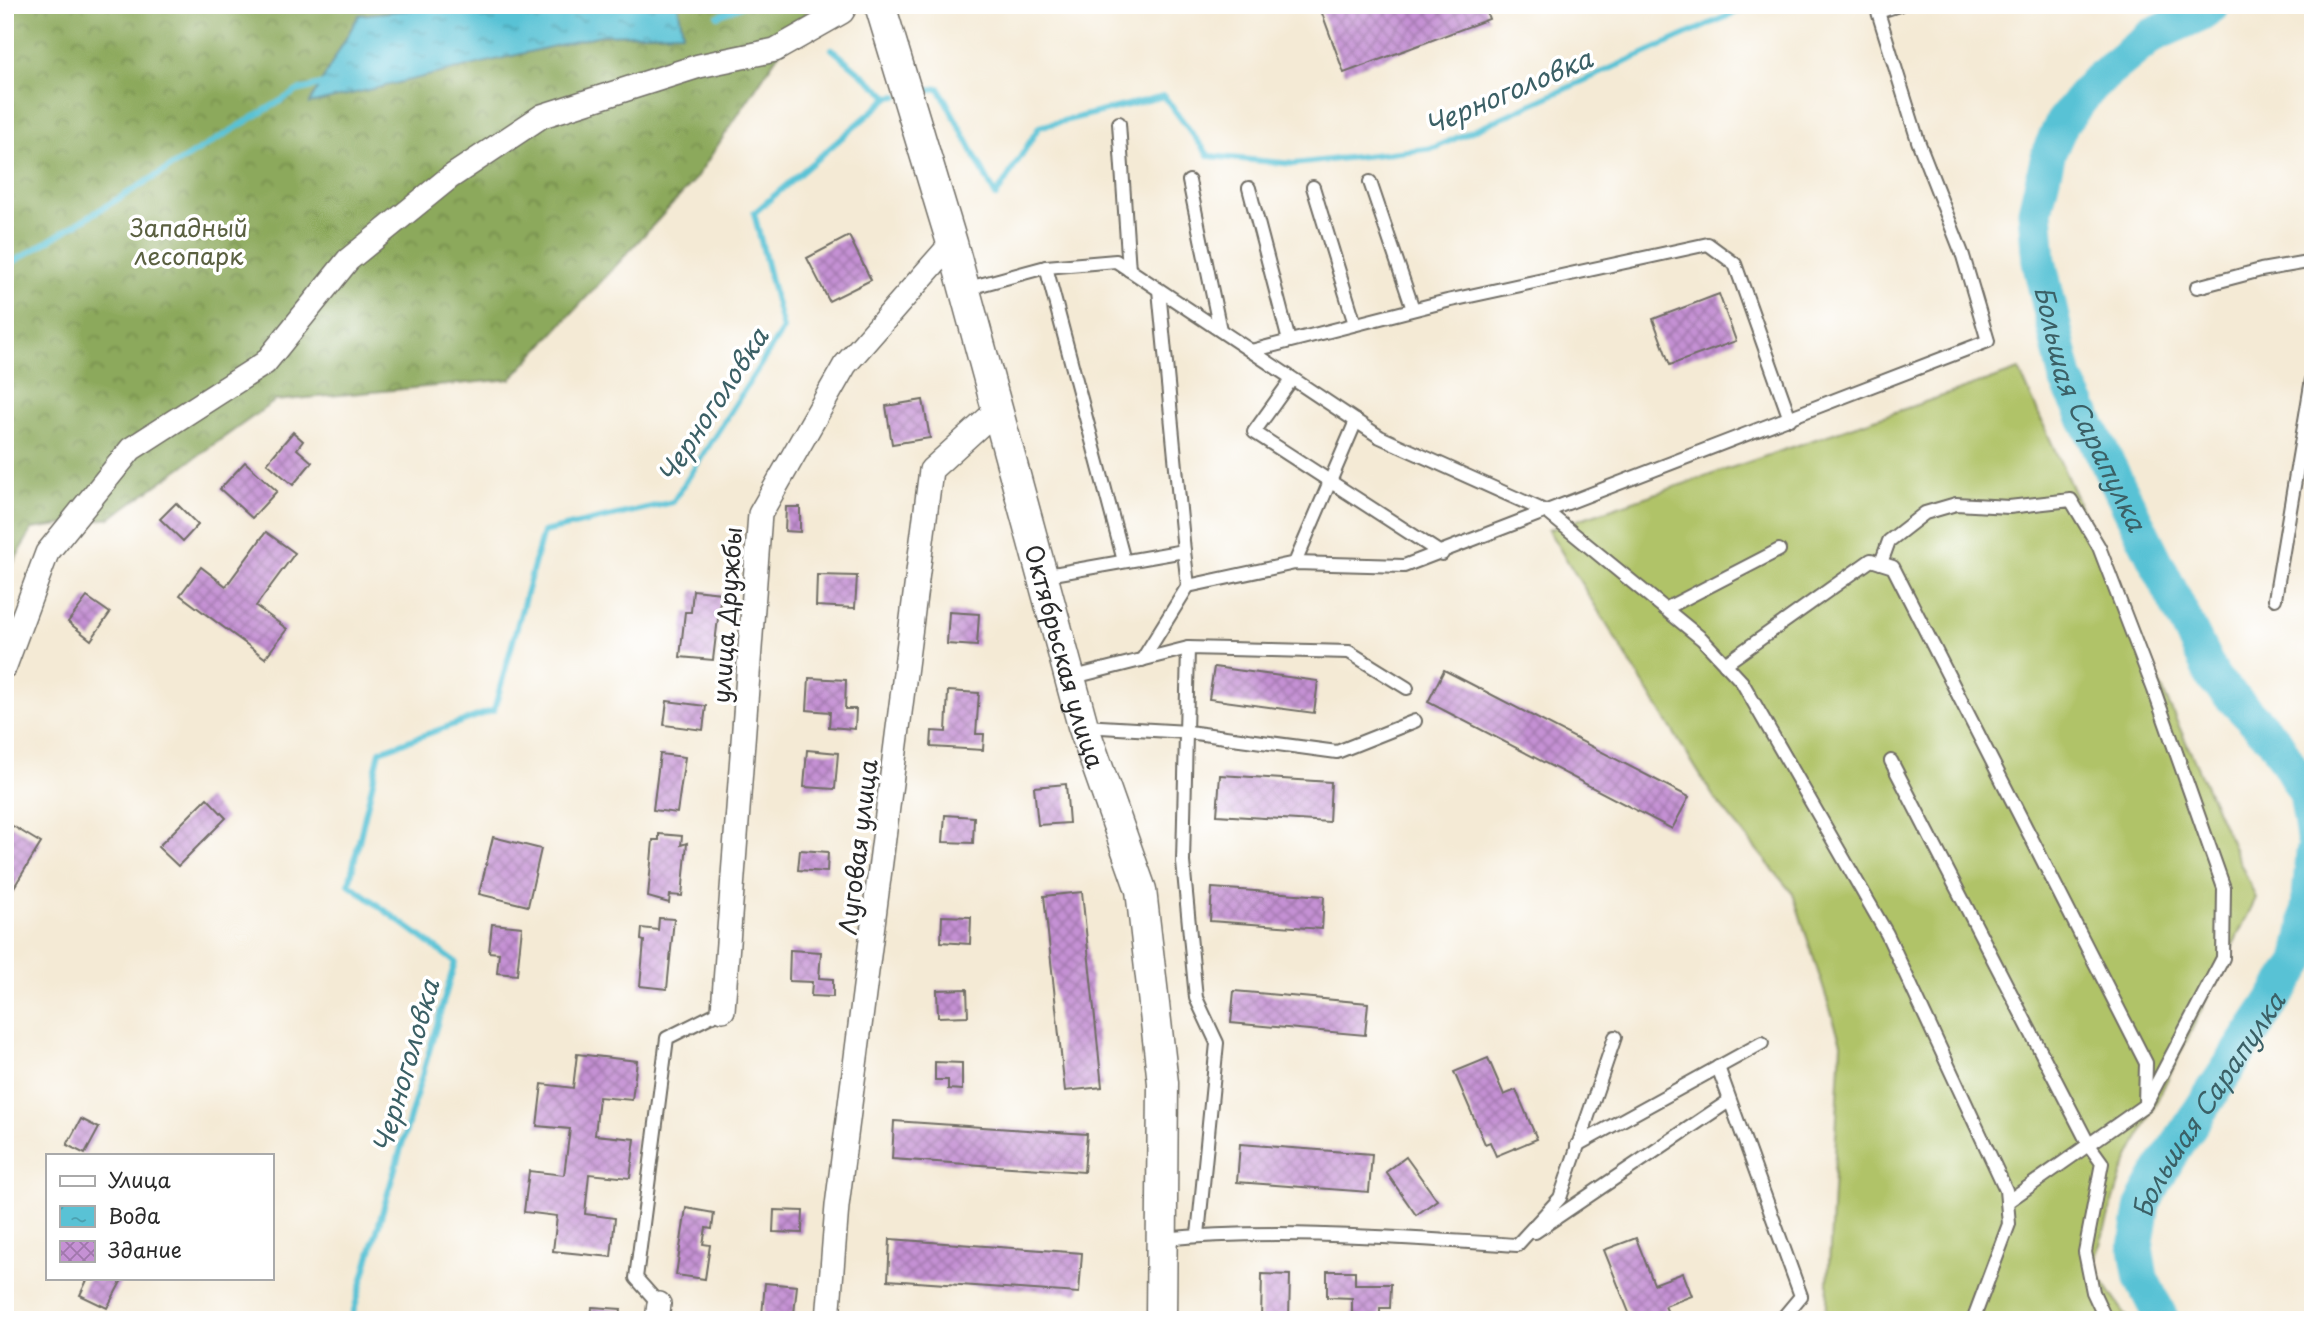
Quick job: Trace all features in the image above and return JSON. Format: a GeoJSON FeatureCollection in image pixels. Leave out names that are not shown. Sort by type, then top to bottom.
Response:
{"type":"FeatureCollection","features":[{"type":"Feature","properties":{"kind":"street"},"geometry":{"type":"LineString","coordinates":[[5,666],[47,553],[131,449],[265,362],[348,260],[449,178],[542,116],[699,66],[775,50],[842,12],[846,5]]}},
{"type":"Feature","properties":{"kind":"street","name":"Октябрьская улица"},"geometry":{"type":"LineString","coordinates":[[880,5],[965,289],[1083,726],[1141,890],[1163,1083],[1161,1320]]}},
{"type":"Feature","properties":{"kind":"street","name":"улица Дружбы"},"geometry":{"type":"LineString","coordinates":[[723,1010],[761,514],[845,365],[952,243]]}},
{"type":"Feature","properties":{"kind":"street","name":"Луговая улица"},"geometry":{"type":"LineString","coordinates":[[828,1320],[837,1206],[932,470],[998,410]]}},
{"type":"Feature","properties":{"kind":"lane"},"geometry":{"type":"LineString","coordinates":[[1188,586],[1295,563],[1404,566],[1442,554],[1988,341],[1963,256],[1918,141],[1878,12],[1899,5]]}},
{"type":"Feature","properties":{"kind":"lane"},"geometry":{"type":"LineString","coordinates":[[1119,123],[1129,270]]}},
{"type":"Feature","properties":{"kind":"lane"},"geometry":{"type":"LineString","coordinates":[[1189,181],[1220,330]]}},
{"type":"Feature","properties":{"kind":"lane"},"geometry":{"type":"LineString","coordinates":[[1370,182],[1413,309]]}},
{"type":"Feature","properties":{"kind":"lane"},"geometry":{"type":"LineString","coordinates":[[1313,187],[1355,324]]}},
{"type":"Feature","properties":{"kind":"lane"},"geometry":{"type":"LineString","coordinates":[[1249,188],[1289,341]]}},
{"type":"Feature","properties":{"kind":"lane"},"geometry":{"type":"LineString","coordinates":[[1251,351],[1413,309],[1708,244],[1735,264],[1790,418]]}},
{"type":"Feature","properties":{"kind":"lane"},"geometry":{"type":"LineString","coordinates":[[965,289],[1046,267],[1116,261],[1380,438],[1548,512],[1702,639],[1742,682],[1887,934],[2007,1190],[2009,1224],[1973,1320]]}},
{"type":"Feature","properties":{"kind":"lane"},"geometry":{"type":"LineString","coordinates":[[2197,287],[2261,270],[2313,261]]}},
{"type":"Feature","properties":{"kind":"lane"},"geometry":{"type":"LineString","coordinates":[[1046,267],[1124,561]]}},
{"type":"Feature","properties":{"kind":"lane"},"geometry":{"type":"LineString","coordinates":[[1142,660],[1188,586],[1159,289]]}},
{"type":"Feature","properties":{"kind":"lane"},"geometry":{"type":"LineString","coordinates":[[2276,599],[2313,373]]}},
{"type":"Feature","properties":{"kind":"lane"},"geometry":{"type":"LineString","coordinates":[[1292,379],[1254,432],[1442,554]]}},
{"type":"Feature","properties":{"kind":"lane"},"geometry":{"type":"LineString","coordinates":[[1295,563],[1356,421]]}},
{"type":"Feature","properties":{"kind":"lane"},"geometry":{"type":"LineString","coordinates":[[1881,563],[1889,541],[1925,513],[1956,504],[2009,507],[2071,500],[2099,547],[2224,888],[2223,958],[2145,1105],[2007,1202]]}},
{"type":"Feature","properties":{"kind":"lane"},"geometry":{"type":"LineString","coordinates":[[1665,609],[1779,550]]}},
{"type":"Feature","properties":{"kind":"lane"},"geometry":{"type":"LineString","coordinates":[[1042,576],[1184,551]]}},
{"type":"Feature","properties":{"kind":"lane"},"geometry":{"type":"LineString","coordinates":[[1725,664],[1871,560],[1894,567],[2146,1063],[2145,1105]]}},
{"type":"Feature","properties":{"kind":"lane"},"geometry":{"type":"LineString","coordinates":[[1070,678],[1188,648],[1349,652],[1407,688]]}},
{"type":"Feature","properties":{"kind":"lane"},"geometry":{"type":"LineString","coordinates":[[1188,648],[1183,862],[1196,998],[1217,1043],[1198,1235]]}},
{"type":"Feature","properties":{"kind":"lane"},"geometry":{"type":"LineString","coordinates":[[1083,726],[1188,732],[1336,752],[1415,722]]}},
{"type":"Feature","properties":{"kind":"lane"},"geometry":{"type":"LineString","coordinates":[[1891,761],[2089,1144],[2102,1163],[2085,1252],[2093,1292],[2106,1320]]}},
{"type":"Feature","properties":{"kind":"lane"},"geometry":{"type":"LineString","coordinates":[[658,1312],[636,1278],[667,1038],[723,1010]]}},
{"type":"Feature","properties":{"kind":"lane"},"geometry":{"type":"LineString","coordinates":[[1517,1245],[1560,1198],[1615,1037]]}},
{"type":"Feature","properties":{"kind":"lane"},"geometry":{"type":"LineString","coordinates":[[1577,1145],[1762,1043]]}},
{"type":"Feature","properties":{"kind":"lane"},"geometry":{"type":"LineString","coordinates":[[1718,1068],[1801,1296],[1781,1320]]}},
{"type":"Feature","properties":{"kind":"lane"},"geometry":{"type":"LineString","coordinates":[[1161,1239],[1198,1235],[1374,1237],[1517,1245],[1729,1101]]}},
{"type":"Feature","properties":{"kind":"green space","name":"Западный лесопарк"},"geometry":{"type":"Polygon","coordinates":[[[5,5],[457,5],[359,15],[310,103],[601,35],[682,33],[678,5],[811,5],[694,181],[511,379],[275,401],[110,518],[32,529],[5,578],[5,5]]]}},
{"type":"Feature","properties":{"kind":"green space"},"geometry":{"type":"Polygon","coordinates":[[[2019,370],[2256,898],[2123,1170],[2093,1267],[2129,1320],[1826,1320],[1841,1043],[1793,894],[1715,799],[1548,530],[2019,370]]]}},
{"type":"Feature","properties":{"kind":"water"},"geometry":{"type":"Polygon","coordinates":[[[457,5],[678,5],[683,33],[601,35],[309,104],[359,15],[457,5]]]}},
{"type":"Feature","properties":{"kind":"building"},"geometry":{"type":"Polygon","coordinates":[[[1319,5],[1484,5],[1489,19],[1344,73],[1319,5]]]}},
{"type":"Feature","properties":{"kind":"building"},"geometry":{"type":"Polygon","coordinates":[[[849,236],[871,280],[829,301],[807,258],[849,236]]]}},
{"type":"Feature","properties":{"kind":"building"},"geometry":{"type":"Polygon","coordinates":[[[1719,294],[1736,341],[1670,365],[1653,319],[1719,294]]]}},
{"type":"Feature","properties":{"kind":"building"},"geometry":{"type":"Polygon","coordinates":[[[923,400],[930,438],[892,444],[886,406],[923,400]]]}},
{"type":"Feature","properties":{"kind":"building"},"geometry":{"type":"Polygon","coordinates":[[[293,432],[303,441],[297,449],[312,462],[293,485],[267,463],[293,432]]]}},
{"type":"Feature","properties":{"kind":"building"},"geometry":{"type":"Polygon","coordinates":[[[245,462],[277,491],[252,518],[220,489],[245,462]]]}},
{"type":"Feature","properties":{"kind":"building"},"geometry":{"type":"Polygon","coordinates":[[[176,503],[198,525],[183,541],[160,519],[176,503]]]}},
{"type":"Feature","properties":{"kind":"building"},"geometry":{"type":"Polygon","coordinates":[[[786,507],[800,507],[800,532],[785,531],[786,507]]]}},
{"type":"Feature","properties":{"kind":"building"},"geometry":{"type":"Polygon","coordinates":[[[266,532],[295,553],[256,606],[287,629],[265,658],[180,595],[201,567],[226,586],[266,532]]]}},
{"type":"Feature","properties":{"kind":"building"},"geometry":{"type":"Polygon","coordinates":[[[817,575],[857,576],[855,608],[816,606],[817,575]]]}},
{"type":"Feature","properties":{"kind":"building"},"geometry":{"type":"Polygon","coordinates":[[[693,590],[721,593],[713,660],[680,657],[685,612],[691,612],[693,590]]]}},
{"type":"Feature","properties":{"kind":"building"},"geometry":{"type":"Polygon","coordinates":[[[87,597],[110,613],[91,640],[68,622],[87,597]]]}},
{"type":"Feature","properties":{"kind":"building"},"geometry":{"type":"Polygon","coordinates":[[[949,612],[979,614],[977,646],[947,644],[949,612]]]}},
{"type":"Feature","properties":{"kind":"building"},"geometry":{"type":"Polygon","coordinates":[[[1214,667],[1318,681],[1314,713],[1209,699],[1214,667]]]}},
{"type":"Feature","properties":{"kind":"building"},"geometry":{"type":"Polygon","coordinates":[[[1444,670],[1689,797],[1672,829],[1428,702],[1444,670]]]}},
{"type":"Feature","properties":{"kind":"building"},"geometry":{"type":"Polygon","coordinates":[[[809,678],[846,680],[845,709],[856,709],[855,729],[829,727],[830,712],[807,710],[809,678]]]}},
{"type":"Feature","properties":{"kind":"building"},"geometry":{"type":"Polygon","coordinates":[[[948,691],[979,693],[976,734],[984,734],[983,750],[931,747],[932,731],[946,732],[948,691]]]}},
{"type":"Feature","properties":{"kind":"building"},"geometry":{"type":"Polygon","coordinates":[[[667,701],[706,706],[703,730],[664,725],[667,701]]]}},
{"type":"Feature","properties":{"kind":"building"},"geometry":{"type":"Polygon","coordinates":[[[807,750],[838,753],[835,789],[804,787],[807,750]]]}},
{"type":"Feature","properties":{"kind":"building"},"geometry":{"type":"Polygon","coordinates":[[[660,754],[685,757],[677,813],[653,810],[660,754]]]}},
{"type":"Feature","properties":{"kind":"building"},"geometry":{"type":"Polygon","coordinates":[[[1220,775],[1331,782],[1329,822],[1217,815],[1220,775]]]}},
{"type":"Feature","properties":{"kind":"building"},"geometry":{"type":"Polygon","coordinates":[[[1066,784],[1069,823],[1038,825],[1034,787],[1066,784]]]}},
{"type":"Feature","properties":{"kind":"building"},"geometry":{"type":"Polygon","coordinates":[[[207,798],[226,818],[178,866],[158,847],[207,798]]]}},
{"type":"Feature","properties":{"kind":"building"},"geometry":{"type":"Polygon","coordinates":[[[945,815],[974,817],[973,843],[943,842],[945,815]]]}},
{"type":"Feature","properties":{"kind":"building"},"geometry":{"type":"Polygon","coordinates":[[[6,822],[41,843],[5,902],[5,824],[6,822]]]}},
{"type":"Feature","properties":{"kind":"building"},"geometry":{"type":"Polygon","coordinates":[[[659,834],[682,836],[681,845],[687,843],[682,896],[670,895],[669,903],[648,897],[653,840],[659,840],[659,834]]]}},
{"type":"Feature","properties":{"kind":"building"},"geometry":{"type":"Polygon","coordinates":[[[493,837],[541,849],[528,906],[479,894],[493,837]]]}},
{"type":"Feature","properties":{"kind":"building"},"geometry":{"type":"Polygon","coordinates":[[[800,850],[828,852],[827,872],[798,870],[800,850]]]}},
{"type":"Feature","properties":{"kind":"building"},"geometry":{"type":"Polygon","coordinates":[[[1212,888],[1324,896],[1322,929],[1210,921],[1212,888]]]}},
{"type":"Feature","properties":{"kind":"building"},"geometry":{"type":"Polygon","coordinates":[[[1082,892],[1102,1087],[1065,1091],[1044,896],[1082,892]]]}},
{"type":"Feature","properties":{"kind":"building"},"geometry":{"type":"Polygon","coordinates":[[[942,916],[971,917],[970,944],[941,942],[942,916]]]}},
{"type":"Feature","properties":{"kind":"building"},"geometry":{"type":"Polygon","coordinates":[[[659,918],[674,919],[667,989],[640,986],[644,941],[641,940],[642,928],[658,930],[659,918]]]}},
{"type":"Feature","properties":{"kind":"building"},"geometry":{"type":"Polygon","coordinates":[[[492,924],[522,927],[517,975],[497,973],[499,953],[489,952],[492,924]]]}},
{"type":"Feature","properties":{"kind":"building"},"geometry":{"type":"Polygon","coordinates":[[[790,950],[821,952],[819,978],[833,979],[833,997],[811,996],[812,982],[789,981],[790,950]]]}},
{"type":"Feature","properties":{"kind":"building"},"geometry":{"type":"Polygon","coordinates":[[[967,989],[968,1016],[938,1017],[937,990],[967,989]]]}},
{"type":"Feature","properties":{"kind":"building"},"geometry":{"type":"Polygon","coordinates":[[[1234,991],[1368,1003],[1365,1035],[1231,1023],[1234,991]]]}},
{"type":"Feature","properties":{"kind":"building"},"geometry":{"type":"Polygon","coordinates":[[[577,1054],[637,1061],[632,1100],[599,1097],[595,1135],[635,1139],[630,1178],[589,1174],[585,1214],[615,1218],[611,1257],[553,1251],[557,1216],[524,1212],[529,1171],[564,1175],[570,1129],[537,1126],[542,1084],[573,1088],[577,1054]]]}},
{"type":"Feature","properties":{"kind":"building"},"geometry":{"type":"Polygon","coordinates":[[[1488,1058],[1504,1095],[1516,1090],[1537,1139],[1496,1156],[1490,1142],[1485,1144],[1454,1072],[1488,1058]]]}},
{"type":"Feature","properties":{"kind":"building"},"geometry":{"type":"Polygon","coordinates":[[[935,1062],[962,1063],[962,1090],[948,1089],[948,1080],[935,1080],[935,1062]]]}},
{"type":"Feature","properties":{"kind":"building"},"geometry":{"type":"Polygon","coordinates":[[[81,1119],[99,1128],[85,1154],[67,1145],[81,1119]]]}},
{"type":"Feature","properties":{"kind":"building"},"geometry":{"type":"Polygon","coordinates":[[[894,1121],[1087,1134],[1084,1172],[892,1159],[894,1121]]]}},
{"type":"Feature","properties":{"kind":"building"},"geometry":{"type":"Polygon","coordinates":[[[1240,1144],[1372,1154],[1369,1192],[1237,1182],[1240,1144]]]}},
{"type":"Feature","properties":{"kind":"building"},"geometry":{"type":"Polygon","coordinates":[[[1406,1157],[1437,1200],[1416,1215],[1386,1172],[1406,1157]]]}},
{"type":"Feature","properties":{"kind":"building"},"geometry":{"type":"Polygon","coordinates":[[[686,1208],[714,1213],[712,1229],[706,1228],[703,1244],[710,1245],[705,1279],[676,1275],[686,1208]]]}},
{"type":"Feature","properties":{"kind":"building"},"geometry":{"type":"Polygon","coordinates":[[[774,1210],[803,1211],[802,1233],[773,1232],[774,1210]]]}},
{"type":"Feature","properties":{"kind":"building"},"geometry":{"type":"Polygon","coordinates":[[[1636,1238],[1654,1284],[1683,1273],[1692,1296],[1665,1306],[1671,1320],[1632,1320],[1604,1250],[1636,1238]]]}},
{"type":"Feature","properties":{"kind":"building"},"geometry":{"type":"Polygon","coordinates":[[[890,1239],[1082,1253],[1079,1293],[888,1280],[890,1239]]]}},
{"type":"Feature","properties":{"kind":"building"},"geometry":{"type":"Polygon","coordinates":[[[1327,1271],[1355,1271],[1355,1284],[1391,1284],[1390,1308],[1380,1308],[1380,1320],[1352,1320],[1352,1298],[1327,1297],[1327,1271]]]}},
{"type":"Feature","properties":{"kind":"building"},"geometry":{"type":"Polygon","coordinates":[[[1262,1274],[1290,1275],[1289,1320],[1261,1320],[1262,1274]]]}},
{"type":"Feature","properties":{"kind":"building"},"geometry":{"type":"Polygon","coordinates":[[[87,1280],[122,1280],[107,1308],[80,1295],[87,1280]]]}},
{"type":"Feature","properties":{"kind":"building"},"geometry":{"type":"Polygon","coordinates":[[[765,1283],[797,1286],[794,1314],[802,1315],[801,1320],[762,1315],[765,1283]]]}},
{"type":"Feature","properties":{"kind":"building"},"geometry":{"type":"Polygon","coordinates":[[[592,1307],[621,1309],[620,1320],[591,1320],[592,1307]]]}},
{"type":"Feature","properties":{"kind":"building"},"geometry":{"type":"Polygon","coordinates":[[[674,1314],[701,1318],[701,1320],[673,1320],[674,1314]]]}},
{"type":"Feature","properties":{"kind":"waterway"},"geometry":{"type":"LineString","coordinates":[[718,16],[743,5]]}},
{"type":"Feature","properties":{"kind":"waterway"},"geometry":{"type":"LineString","coordinates":[[776,5],[794,8]]}},
{"type":"Feature","properties":{"kind":"waterway","name":"Черноголовка"},"geometry":{"type":"LineString","coordinates":[[915,92],[939,88],[996,196],[1039,127],[1164,96],[1209,156],[1294,164],[1434,148],[1752,5]]}},
{"type":"Feature","properties":{"kind":"waterway","name":"Большая Сарапулка"},"geometry":{"type":"LineString","coordinates":[[2213,5],[2200,14],[2151,36],[2093,84],[2062,123],[2049,152],[2035,211],[2039,261],[2066,379],[2214,679],[2276,742],[2306,794],[2313,837]]}},
{"type":"Feature","properties":{"kind":"waterway"},"geometry":{"type":"LineString","coordinates":[[832,49],[889,97]]}},
{"type":"Feature","properties":{"kind":"waterway"},"geometry":{"type":"LineString","coordinates":[[5,267],[297,91],[324,84]]}},
{"type":"Feature","properties":{"kind":"waterway","name":"Черноголовка"},"geometry":{"type":"LineString","coordinates":[[351,1320],[455,962],[349,884],[380,751],[494,710],[543,532],[673,502],[783,329],[754,213],[889,97],[897,96]]}},
{"type":"Feature","properties":{"kind":"waterway","name":"Большая Сарапулка"},"geometry":{"type":"LineString","coordinates":[[2162,1320],[2141,1278],[2136,1248],[2143,1204],[2169,1157],[2299,962],[2306,929],[2313,853]]}}]}
